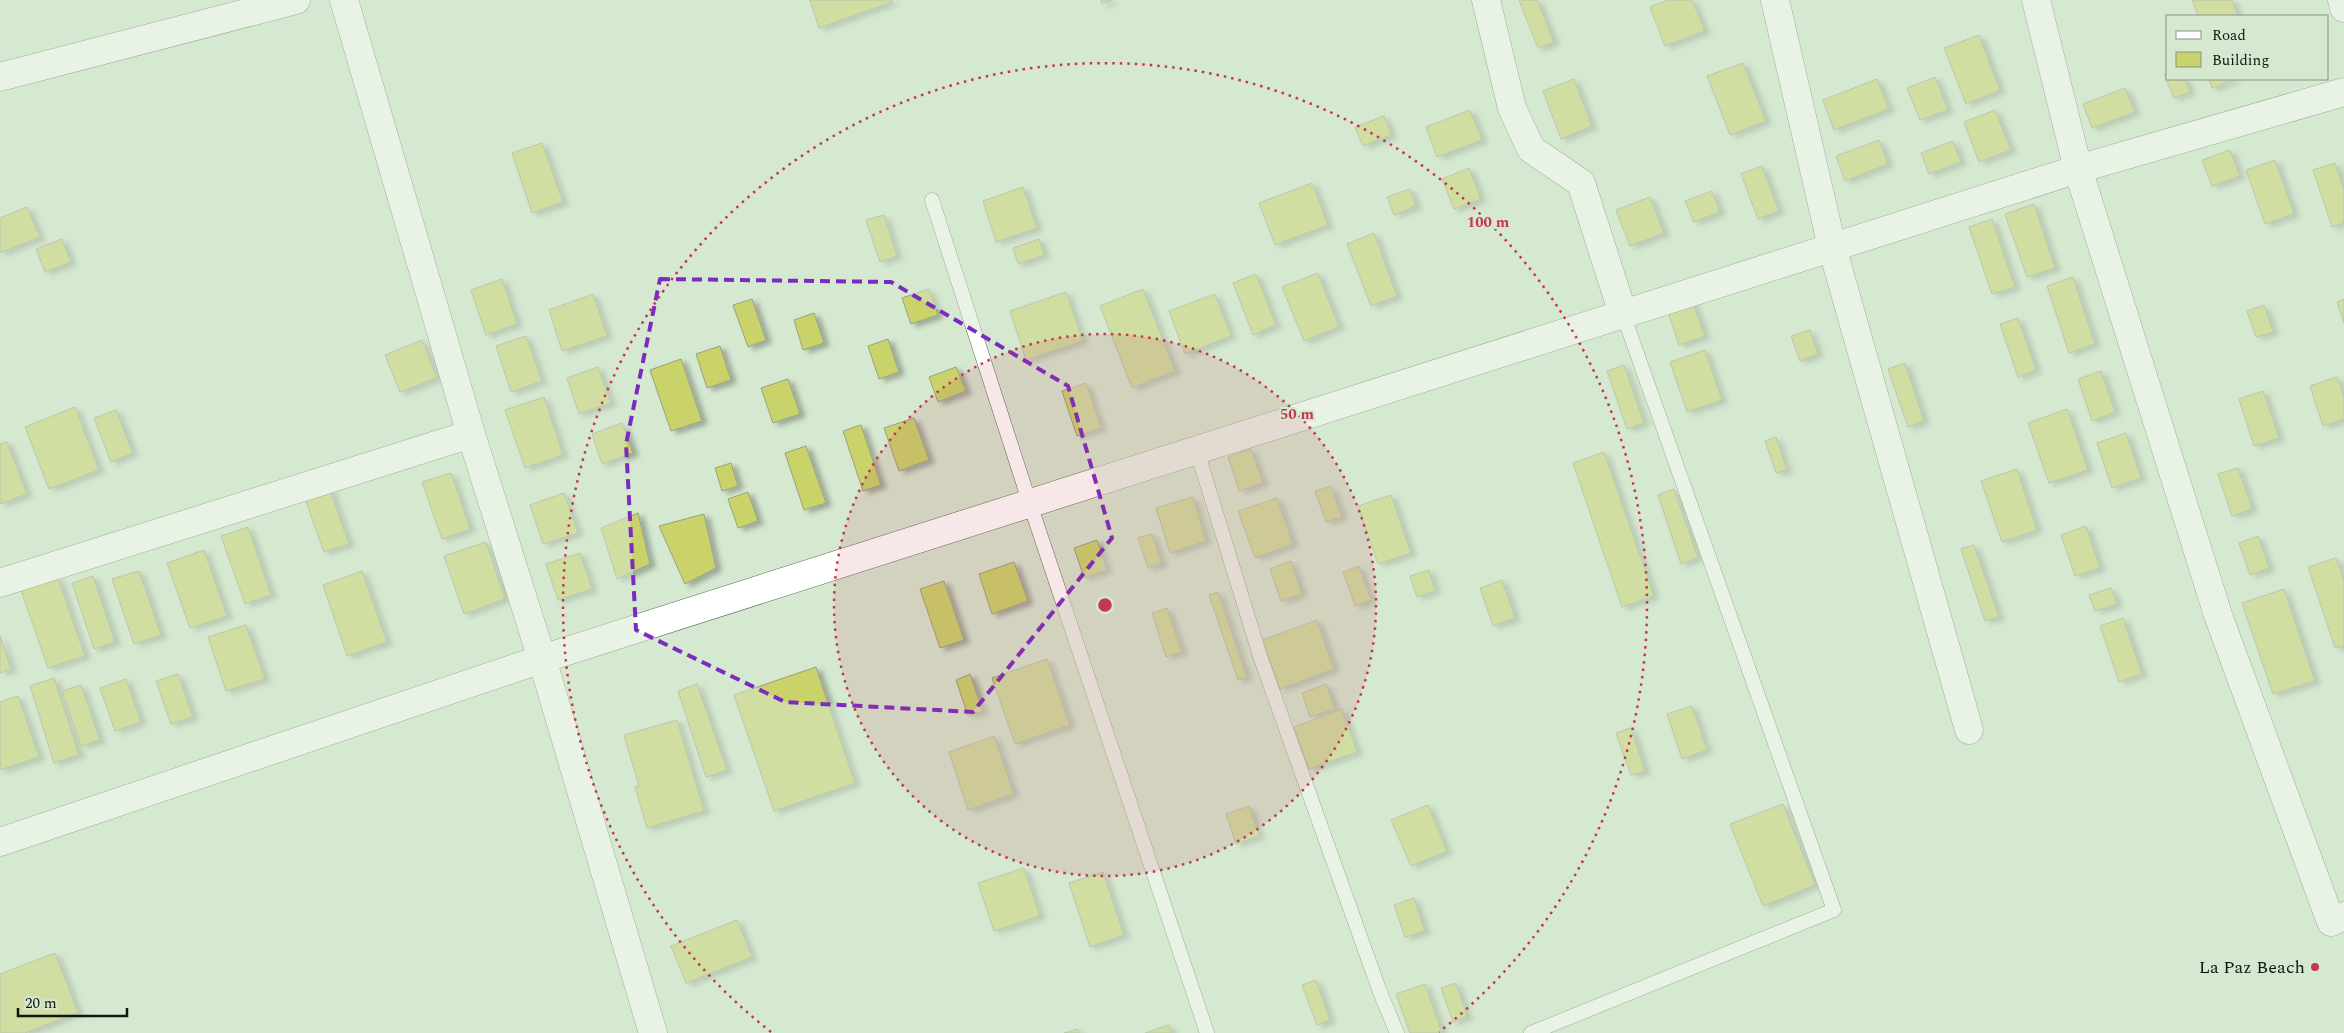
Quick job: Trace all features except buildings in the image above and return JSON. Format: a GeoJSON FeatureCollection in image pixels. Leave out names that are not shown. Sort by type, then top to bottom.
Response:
{"type":"FeatureCollection","features":[{"type":"Feature","properties":{"kind":"street"},"geometry":{"type":"LineString","coordinates":[[344,0],[471,434],[542,659],[653,1033]]}},
{"type":"Feature","properties":{"kind":"street"},"geometry":{"type":"LineString","coordinates":[[1486,0],[1512,108],[1531,149],[1581,183],[1622,314]]}},
{"type":"Feature","properties":{"kind":"street"},"geometry":{"type":"LineString","coordinates":[[1775,0],[1832,247],[1969,730]]}},
{"type":"Feature","properties":{"kind":"street"},"geometry":{"type":"LineString","coordinates":[[2036,0],[2078,170],[2218,615],[2331,922],[2344,916]]}},
{"type":"Feature","properties":{"kind":"street"},"geometry":{"type":"LineString","coordinates":[[2342,0],[2344,8]]}},
{"type":"Feature","properties":{"kind":"street"},"geometry":{"type":"LineString","coordinates":[[0,77],[290,1]]}},
{"type":"Feature","properties":{"kind":"street"},"geometry":{"type":"LineString","coordinates":[[0,842],[542,659],[1832,247],[2078,170],[2344,92]]}},
{"type":"Feature","properties":{"kind":"street"},"geometry":{"type":"LineString","coordinates":[[0,583],[471,434]]}},
{"type":"Feature","properties":{"kind":"lane"},"geometry":{"type":"LineString","coordinates":[[932,200],[1030,504],[1207,1033]]}},
{"type":"Feature","properties":{"kind":"lane"},"geometry":{"type":"LineString","coordinates":[[1531,1033],[1834,910],[1622,314]]}},
{"type":"Feature","properties":{"kind":"lane"},"geometry":{"type":"LineString","coordinates":[[1197,451],[1260,656],[1380,992],[1397,1033]]}},
{"type":"Feature","properties":{"kind":"highlighted area"},"geometry":{"type":"Polygon","coordinates":[[[660,279],[891,282],[1068,386],[1112,538],[973,712],[785,702],[636,630],[626,444],[660,279]]]}},
{"type":"Feature","properties":{"kind":"place","name":"La Paz Beach"},"geometry":{"type":"Point","coordinates":[2315,967]}}]}
